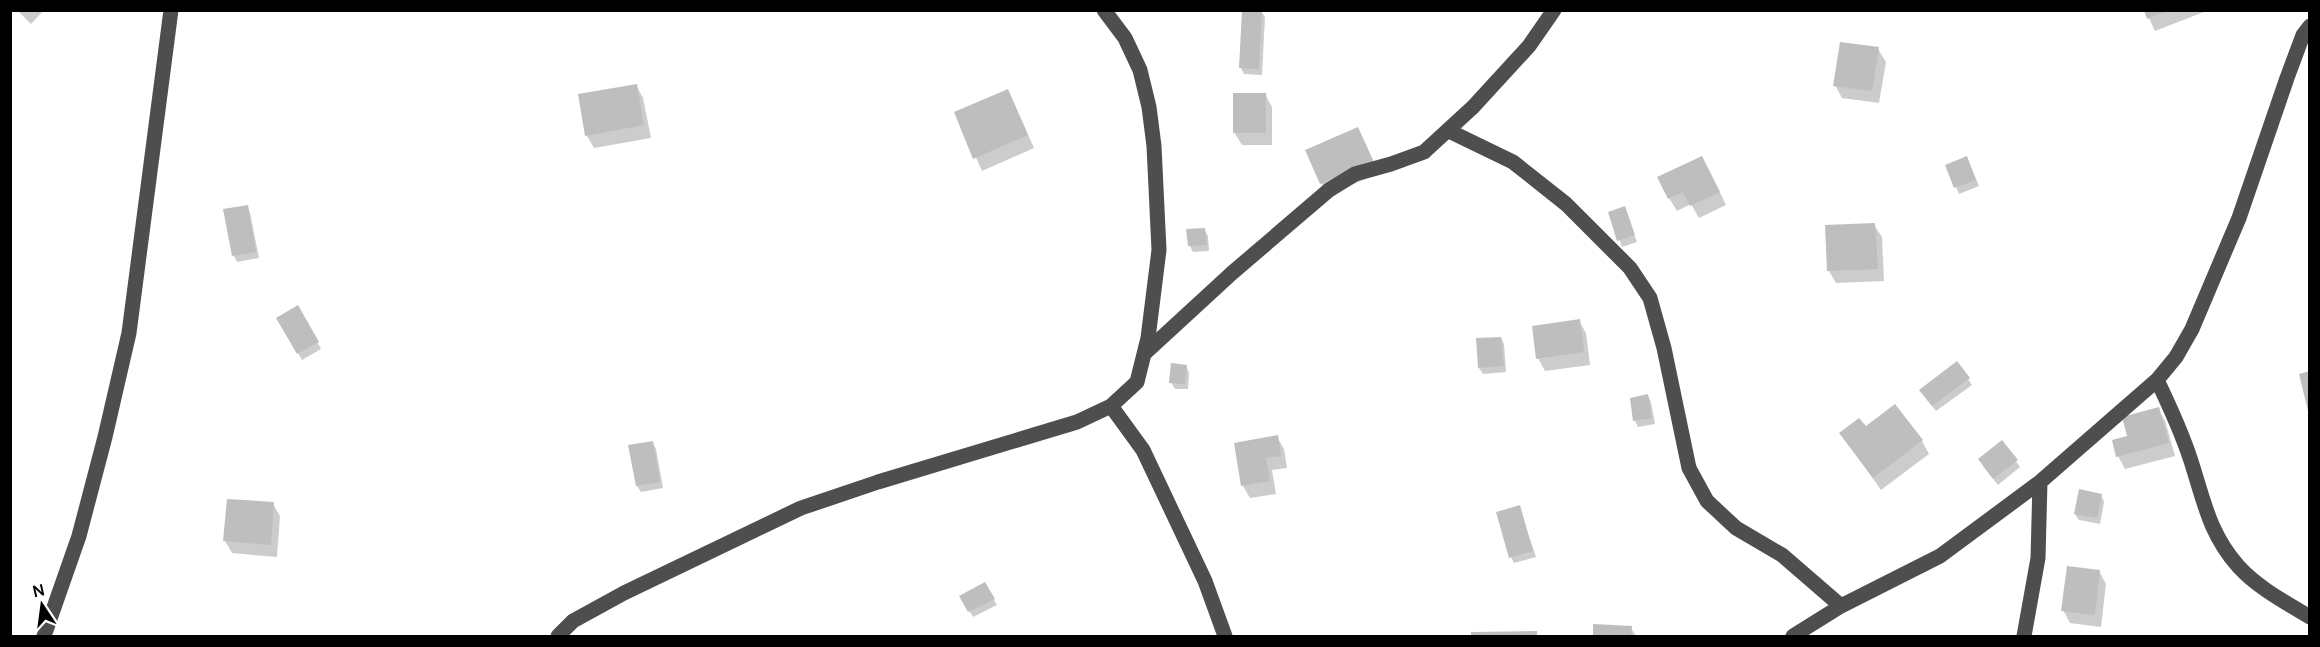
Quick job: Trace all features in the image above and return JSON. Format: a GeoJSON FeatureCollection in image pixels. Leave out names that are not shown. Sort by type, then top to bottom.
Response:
{"type":"FeatureCollection","features":[{"type":"Feature","properties":{"kind":"street"},"geometry":{"type":"LineString","coordinates":[[44,636],[79,536],[129,333],[171,10]]}},
{"type":"Feature","properties":{"kind":"street"},"geometry":{"type":"LineString","coordinates":[[558,636],[573,621],[624,593],[801,508],[900,475],[1077,422],[1111,406],[1137,382],[1145,353],[1159,250],[1154,146],[1149,107],[1140,70],[1125,38],[1104,10]]}},
{"type":"Feature","properties":{"kind":"street"},"geometry":{"type":"LineString","coordinates":[[1145,353],[1232,273],[1329,190],[1355,174],[1424,152],[1449,131],[1529,46],[1554,10]]}},
{"type":"Feature","properties":{"kind":"street"},"geometry":{"type":"LineString","coordinates":[[1793,636],[1841,606],[1940,556],[2040,482],[2157,380],[2176,357],[2196,319],[2239,218],[2287,78],[2303,35],[2310,26]]}},
{"type":"Feature","properties":{"kind":"street"},"geometry":{"type":"LineString","coordinates":[[1449,131],[1513,162],[1566,204],[1630,268],[1650,298],[1664,348],[1689,468],[1707,501],[1736,528],[1782,555],[1841,606]]}},
{"type":"Feature","properties":{"kind":"street"},"geometry":{"type":"LineString","coordinates":[[2157,380],[2174,414],[2203,505],[2219,540],[2239,566],[2270,593],[2310,617]]}},
{"type":"Feature","properties":{"kind":"street"},"geometry":{"type":"LineString","coordinates":[[1111,406],[1143,450],[1205,581],[1225,636]]}},
{"type":"Feature","properties":{"kind":"street"},"geometry":{"type":"LineString","coordinates":[[2024,636],[2038,558],[2040,482]]}},
{"type":"Feature","properties":{"kind":"building"},"geometry":{"type":"Polygon","coordinates":[[[1242,10],[1262,10],[1259,69],[1239,68],[1242,10]]]}},
{"type":"Feature","properties":{"kind":"building"},"geometry":{"type":"Polygon","coordinates":[[[2144,10],[2167,10],[2167,11],[2147,19],[2144,10]]]}},
{"type":"Feature","properties":{"kind":"building"},"geometry":{"type":"Polygon","coordinates":[[[1840,42],[1879,47],[1872,91],[1833,86],[1840,42]]]}},
{"type":"Feature","properties":{"kind":"building"},"geometry":{"type":"Polygon","coordinates":[[[637,84],[644,125],[585,136],[578,94],[637,84]]]}},
{"type":"Feature","properties":{"kind":"building"},"geometry":{"type":"Polygon","coordinates":[[[1008,89],[1028,135],[973,159],[954,112],[1008,89]]]}},
{"type":"Feature","properties":{"kind":"building"},"geometry":{"type":"Polygon","coordinates":[[[1233,93],[1266,93],[1266,133],[1233,133],[1233,93]]]}},
{"type":"Feature","properties":{"kind":"building"},"geometry":{"type":"Polygon","coordinates":[[[1358,127],[1373,160],[1320,184],[1305,150],[1358,127]]]}},
{"type":"Feature","properties":{"kind":"building"},"geometry":{"type":"Polygon","coordinates":[[[1702,156],[1720,192],[1690,206],[1683,192],[1668,199],[1657,177],[1702,156]]]}},
{"type":"Feature","properties":{"kind":"building"},"geometry":{"type":"Polygon","coordinates":[[[1967,156],[1976,180],[1954,188],[1945,165],[1967,156]]]}},
{"type":"Feature","properties":{"kind":"building"},"geometry":{"type":"Polygon","coordinates":[[[248,205],[256,252],[232,256],[223,209],[248,205]]]}},
{"type":"Feature","properties":{"kind":"building"},"geometry":{"type":"Polygon","coordinates":[[[1625,206],[1635,235],[1617,241],[1608,212],[1625,206]]]}},
{"type":"Feature","properties":{"kind":"building"},"geometry":{"type":"Polygon","coordinates":[[[1875,223],[1878,269],[1827,271],[1825,225],[1875,223]]]}},
{"type":"Feature","properties":{"kind":"building"},"geometry":{"type":"Polygon","coordinates":[[[1205,228],[1207,245],[1188,246],[1186,229],[1205,228]]]}},
{"type":"Feature","properties":{"kind":"building"},"geometry":{"type":"Polygon","coordinates":[[[298,305],[319,342],[297,354],[276,318],[298,305]]]}},
{"type":"Feature","properties":{"kind":"building"},"geometry":{"type":"Polygon","coordinates":[[[1580,319],[1584,352],[1536,359],[1532,326],[1580,319]]]}},
{"type":"Feature","properties":{"kind":"building"},"geometry":{"type":"Polygon","coordinates":[[[1501,337],[1504,366],[1478,368],[1476,338],[1501,337]]]}},
{"type":"Feature","properties":{"kind":"building"},"geometry":{"type":"Polygon","coordinates":[[[1957,361],[1970,378],[1932,406],[1919,390],[1957,361]]]}},
{"type":"Feature","properties":{"kind":"building"},"geometry":{"type":"Polygon","coordinates":[[[1171,363],[1187,365],[1185,384],[1169,383],[1171,363]]]}},
{"type":"Feature","properties":{"kind":"building"},"geometry":{"type":"Polygon","coordinates":[[[2310,371],[2310,415],[2309,415],[2299,374],[2310,371]]]}},
{"type":"Feature","properties":{"kind":"building"},"geometry":{"type":"Polygon","coordinates":[[[1648,394],[1652,418],[1633,421],[1630,398],[1648,394]]]}},
{"type":"Feature","properties":{"kind":"building"},"geometry":{"type":"Polygon","coordinates":[[[1895,404],[1923,440],[1873,478],[1839,433],[1859,418],[1866,426],[1895,404]]]}},
{"type":"Feature","properties":{"kind":"building"},"geometry":{"type":"Polygon","coordinates":[[[2159,407],[2169,443],[2116,457],[2112,440],[2127,436],[2122,417],[2159,407]]]}},
{"type":"Feature","properties":{"kind":"building"},"geometry":{"type":"Polygon","coordinates":[[[1278,435],[1281,456],[1266,458],[1270,481],[1241,486],[1234,443],[1278,435]]]}},
{"type":"Feature","properties":{"kind":"building"},"geometry":{"type":"Polygon","coordinates":[[[2002,440],[2018,460],[1993,479],[1978,459],[2002,440]]]}},
{"type":"Feature","properties":{"kind":"building"},"geometry":{"type":"Polygon","coordinates":[[[653,441],[660,482],[636,486],[628,445],[653,441]]]}},
{"type":"Feature","properties":{"kind":"building"},"geometry":{"type":"Polygon","coordinates":[[[2079,489],[2102,494],[2097,518],[2074,514],[2079,489]]]}},
{"type":"Feature","properties":{"kind":"building"},"geometry":{"type":"Polygon","coordinates":[[[227,499],[274,502],[271,545],[223,541],[227,499]]]}},
{"type":"Feature","properties":{"kind":"building"},"geometry":{"type":"Polygon","coordinates":[[[1520,505],[1533,551],[1509,558],[1496,512],[1520,505]]]}},
{"type":"Feature","properties":{"kind":"building"},"geometry":{"type":"Polygon","coordinates":[[[2067,566],[2100,570],[2095,615],[2061,611],[2067,566]]]}},
{"type":"Feature","properties":{"kind":"building"},"geometry":{"type":"Polygon","coordinates":[[[985,582],[995,599],[968,612],[959,596],[985,582]]]}},
{"type":"Feature","properties":{"kind":"building"},"geometry":{"type":"Polygon","coordinates":[[[1593,624],[1632,626],[1631,636],[1593,636],[1593,624]]]}},
{"type":"Feature","properties":{"kind":"building"},"geometry":{"type":"Polygon","coordinates":[[[1537,631],[1537,636],[1471,636],[1471,632],[1537,631]]]}}]}
